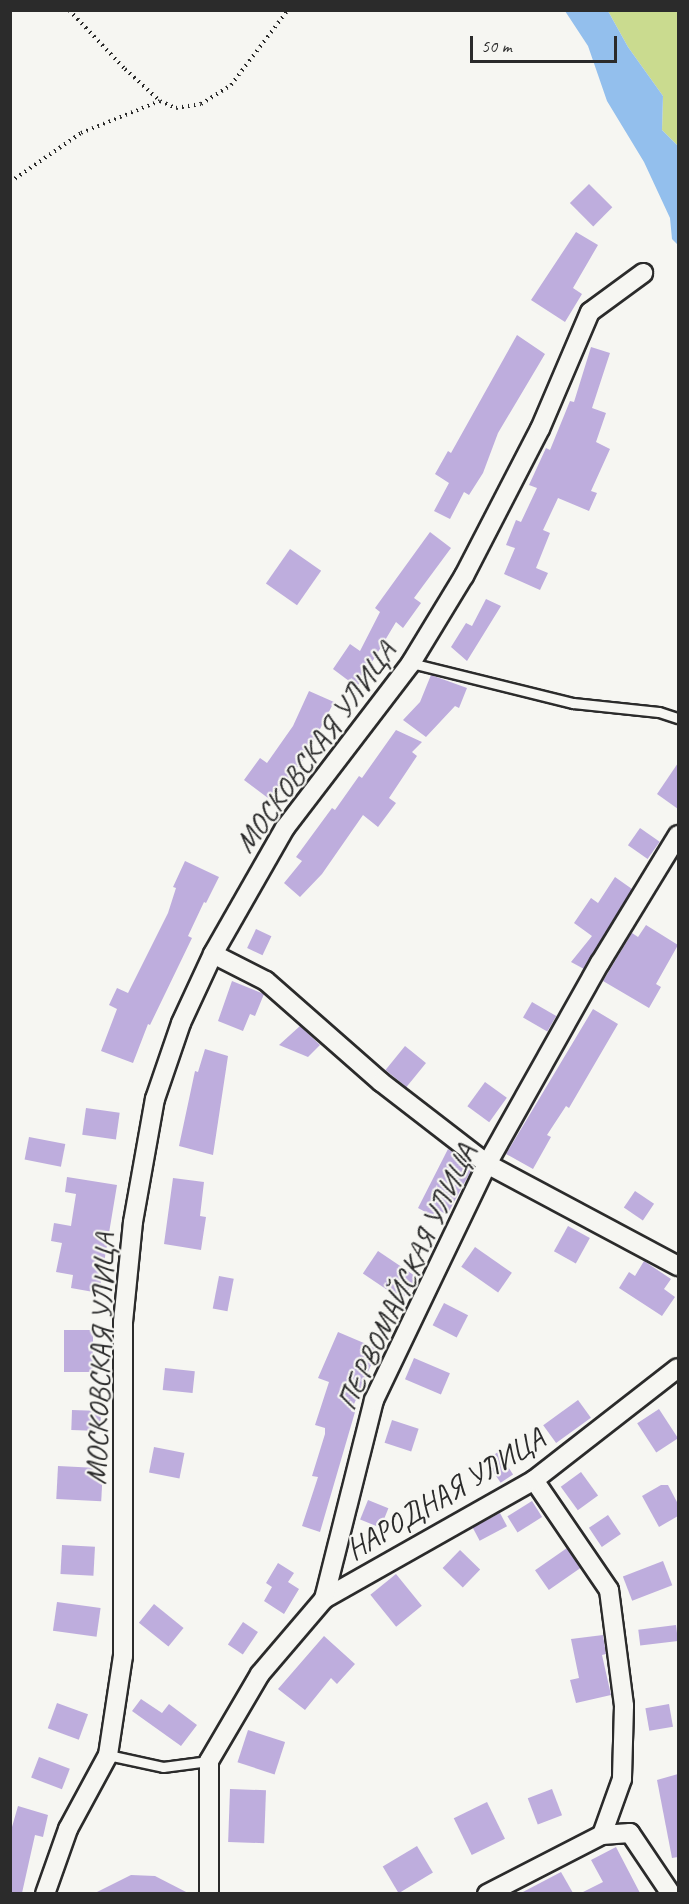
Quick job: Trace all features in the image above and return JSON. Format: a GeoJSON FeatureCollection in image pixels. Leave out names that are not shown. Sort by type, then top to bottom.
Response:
{"type":"FeatureCollection","features":[{"type":"Feature","properties":{"kind":"street","name":"МОСКОВСКАЯ УЛИЦА"},"geometry":{"type":"LineString","coordinates":[[45,1893],[68,1829],[108,1755],[123,1656],[123,1322],[133,1222],[155,1099],[181,1023],[213,954],[285,828],[411,663],[464,576],[540,429],[590,312],[643,273]]}},
{"type":"Feature","properties":{"kind":"street","name":"ПЕРВОМАЙСКАЯ УЛИЦА"},"geometry":{"type":"LineString","coordinates":[[209,1761],[260,1674],[324,1599],[374,1400],[487,1164],[600,963],[678,836]]}},
{"type":"Feature","properties":{"kind":"street"},"geometry":{"type":"LineString","coordinates":[[213,954],[266,981],[381,1082],[487,1164],[678,1266]]}},
{"type":"Feature","properties":{"kind":"street","name":"НАРОДНАЯ УЛИЦА"},"geometry":{"type":"LineString","coordinates":[[324,1599],[534,1480],[678,1368]]}},
{"type":"Feature","properties":{"kind":"street"},"geometry":{"type":"LineString","coordinates":[[534,1480],[609,1590],[624,1706],[622,1779],[602,1835]]}},
{"type":"Feature","properties":{"kind":"street"},"geometry":{"type":"LineString","coordinates":[[209,1761],[209,1893]]}},
{"type":"Feature","properties":{"kind":"street"},"geometry":{"type":"LineString","coordinates":[[487,1893],[602,1835],[630,1833],[671,1893]]}},
{"type":"Feature","properties":{"kind":"lane"},"geometry":{"type":"LineString","coordinates":[[411,663],[573,703],[659,712],[678,718]]}},
{"type":"Feature","properties":{"kind":"lane"},"geometry":{"type":"LineString","coordinates":[[108,1755],[163,1767],[209,1761]]}},
{"type":"Feature","properties":{"kind":"path"},"geometry":{"type":"LineString","coordinates":[[69,10],[160,101],[176,108],[192,107],[214,97],[231,85],[288,10]]}},
{"type":"Feature","properties":{"kind":"path"},"geometry":{"type":"LineString","coordinates":[[10,182],[81,134],[160,101]]}},
{"type":"Feature","properties":{"kind":"green space"},"geometry":{"type":"Polygon","coordinates":[[[608,11],[678,11],[678,146],[662,130],[663,96],[628,47],[608,11]]]}},
{"type":"Feature","properties":{"kind":"water"},"geometry":{"type":"Polygon","coordinates":[[[565,11],[608,11],[628,47],[663,96],[662,130],[678,146],[678,245],[672,239],[670,218],[644,162],[607,101],[588,46],[565,11]]]}},
{"type":"Feature","properties":{"kind":"building"},"geometry":{"type":"Polygon","coordinates":[[[589,184],[612,207],[593,226],[570,203],[589,184]]]}},
{"type":"Feature","properties":{"kind":"building"},"geometry":{"type":"Polygon","coordinates":[[[576,232],[598,245],[573,288],[582,294],[565,322],[531,300],[576,232]]]}},
{"type":"Feature","properties":{"kind":"building"},"geometry":{"type":"Polygon","coordinates":[[[517,335],[545,354],[498,433],[483,473],[469,495],[464,492],[450,519],[434,511],[449,483],[435,474],[448,451],[451,453],[517,335]]]}},
{"type":"Feature","properties":{"kind":"building"},"geometry":{"type":"Polygon","coordinates":[[[591,347],[610,353],[592,408],[606,413],[596,442],[610,449],[591,491],[597,493],[589,511],[558,498],[543,530],[550,533],[536,568],[548,573],[540,590],[504,574],[515,548],[506,545],[516,520],[521,522],[537,488],[529,485],[546,448],[550,450],[570,401],[574,402],[591,347]]]}},
{"type":"Feature","properties":{"kind":"building"},"geometry":{"type":"Polygon","coordinates":[[[430,532],[451,548],[414,598],[421,603],[403,628],[396,622],[357,687],[333,669],[350,644],[360,651],[380,612],[375,608],[430,532]]]}},
{"type":"Feature","properties":{"kind":"building"},"geometry":{"type":"Polygon","coordinates":[[[290,549],[321,571],[297,605],[266,583],[290,549]]]}},
{"type":"Feature","properties":{"kind":"building"},"geometry":{"type":"Polygon","coordinates":[[[486,599],[501,606],[467,661],[451,647],[466,623],[472,626],[486,599]]]}},
{"type":"Feature","properties":{"kind":"building"},"geometry":{"type":"Polygon","coordinates":[[[431,675],[467,688],[459,708],[455,706],[426,737],[403,720],[420,702],[431,675]]]}},
{"type":"Feature","properties":{"kind":"building"},"geometry":{"type":"Polygon","coordinates":[[[309,691],[334,702],[306,756],[272,801],[244,780],[260,758],[267,763],[293,726],[309,691]]]}},
{"type":"Feature","properties":{"kind":"building"},"geometry":{"type":"Polygon","coordinates":[[[396,730],[422,742],[412,752],[417,756],[389,798],[396,803],[378,827],[363,815],[322,874],[300,897],[284,883],[302,861],[296,857],[332,808],[335,810],[359,776],[362,778],[396,730]]]}},
{"type":"Feature","properties":{"kind":"building"},"geometry":{"type":"Polygon","coordinates":[[[678,763],[678,809],[657,794],[678,763]]]}},
{"type":"Feature","properties":{"kind":"building"},"geometry":{"type":"Polygon","coordinates":[[[640,828],[660,842],[648,859],[628,845],[640,828]]]}},
{"type":"Feature","properties":{"kind":"building"},"geometry":{"type":"Polygon","coordinates":[[[185,861],[219,877],[188,936],[192,938],[150,1025],[148,1024],[133,1063],[101,1051],[117,1009],[109,1005],[117,988],[128,993],[168,913],[176,888],[173,887],[185,861]]]}},
{"type":"Feature","properties":{"kind":"building"},"geometry":{"type":"Polygon","coordinates":[[[615,877],[632,889],[584,969],[571,962],[592,936],[574,923],[591,898],[598,903],[615,877]]]}},
{"type":"Feature","properties":{"kind":"building"},"geometry":{"type":"Polygon","coordinates":[[[646,925],[678,945],[656,984],[661,987],[649,1008],[603,981],[632,933],[638,937],[646,925]]]}},
{"type":"Feature","properties":{"kind":"building"},"geometry":{"type":"Polygon","coordinates":[[[256,929],[271,936],[263,955],[247,948],[256,929]]]}},
{"type":"Feature","properties":{"kind":"building"},"geometry":{"type":"Polygon","coordinates":[[[232,981],[264,994],[255,1016],[250,1014],[243,1031],[218,1021],[232,981]]]}},
{"type":"Feature","properties":{"kind":"building"},"geometry":{"type":"Polygon","coordinates":[[[532,1002],[556,1016],[547,1032],[523,1018],[532,1002]]]}},
{"type":"Feature","properties":{"kind":"building"},"geometry":{"type":"Polygon","coordinates":[[[593,1009],[618,1024],[569,1108],[566,1106],[547,1135],[551,1137],[533,1169],[506,1154],[593,1009]]]}},
{"type":"Feature","properties":{"kind":"building"},"geometry":{"type":"Polygon","coordinates":[[[300,1026],[320,1045],[308,1057],[279,1045],[300,1026]]]}},
{"type":"Feature","properties":{"kind":"building"},"geometry":{"type":"Polygon","coordinates":[[[405,1046],[426,1063],[406,1087],[385,1070],[405,1046]]]}},
{"type":"Feature","properties":{"kind":"building"},"geometry":{"type":"Polygon","coordinates":[[[205,1049],[228,1056],[213,1155],[179,1146],[195,1071],[198,1072],[205,1049]]]}},
{"type":"Feature","properties":{"kind":"building"},"geometry":{"type":"Polygon","coordinates":[[[485,1082],[507,1098],[489,1122],[467,1106],[485,1082]]]}},
{"type":"Feature","properties":{"kind":"building"},"geometry":{"type":"Polygon","coordinates":[[[86,1108],[120,1113],[116,1139],[82,1135],[86,1108]]]}},
{"type":"Feature","properties":{"kind":"building"},"geometry":{"type":"Polygon","coordinates":[[[29,1137],[65,1144],[61,1167],[25,1160],[29,1137]]]}},
{"type":"Feature","properties":{"kind":"building"},"geometry":{"type":"Polygon","coordinates":[[[448,1149],[473,1167],[447,1215],[437,1209],[433,1216],[418,1208],[448,1149]]]}},
{"type":"Feature","properties":{"kind":"building"},"geometry":{"type":"Polygon","coordinates":[[[67,1177],[117,1185],[99,1293],[71,1288],[73,1275],[56,1272],[62,1243],[51,1241],[54,1223],[71,1226],[76,1194],[65,1192],[67,1177]]]}},
{"type":"Feature","properties":{"kind":"building"},"geometry":{"type":"Polygon","coordinates":[[[173,1178],[204,1182],[200,1216],[206,1217],[201,1250],[164,1244],[173,1178]]]}},
{"type":"Feature","properties":{"kind":"building"},"geometry":{"type":"Polygon","coordinates":[[[635,1191],[654,1204],[643,1220],[624,1208],[635,1191]]]}},
{"type":"Feature","properties":{"kind":"building"},"geometry":{"type":"Polygon","coordinates":[[[568,1226],[590,1238],[576,1263],[554,1251],[568,1226]]]}},
{"type":"Feature","properties":{"kind":"building"},"geometry":{"type":"Polygon","coordinates":[[[475,1247],[512,1273],[498,1292],[461,1267],[475,1247]]]}},
{"type":"Feature","properties":{"kind":"building"},"geometry":{"type":"Polygon","coordinates":[[[378,1251],[417,1277],[402,1300],[363,1273],[378,1251]]]}},
{"type":"Feature","properties":{"kind":"building"},"geometry":{"type":"Polygon","coordinates":[[[644,1261],[671,1279],[664,1289],[675,1297],[662,1316],[619,1288],[629,1272],[635,1276],[644,1261]]]}},
{"type":"Feature","properties":{"kind":"building"},"geometry":{"type":"Polygon","coordinates":[[[219,1276],[234,1279],[227,1311],[213,1308],[219,1276]]]}},
{"type":"Feature","properties":{"kind":"building"},"geometry":{"type":"Polygon","coordinates":[[[444,1303],[468,1315],[457,1338],[433,1325],[444,1303]]]}},
{"type":"Feature","properties":{"kind":"building"},"geometry":{"type":"Polygon","coordinates":[[[64,1330],[93,1330],[93,1372],[64,1372],[64,1330]]]}},
{"type":"Feature","properties":{"kind":"building"},"geometry":{"type":"Polygon","coordinates":[[[338,1332],[378,1349],[351,1411],[355,1412],[320,1532],[302,1526],[318,1477],[312,1476],[325,1434],[325,1428],[315,1425],[329,1382],[318,1378],[338,1332]]]}},
{"type":"Feature","properties":{"kind":"building"},"geometry":{"type":"Polygon","coordinates":[[[414,1358],[450,1373],[441,1394],[405,1379],[414,1358]]]}},
{"type":"Feature","properties":{"kind":"building"},"geometry":{"type":"Polygon","coordinates":[[[165,1368],[195,1371],[193,1393],[163,1390],[165,1368]]]}},
{"type":"Feature","properties":{"kind":"building"},"geometry":{"type":"Polygon","coordinates":[[[578,1400],[591,1418],[556,1443],[543,1425],[578,1400]]]}},
{"type":"Feature","properties":{"kind":"building"},"geometry":{"type":"Polygon","coordinates":[[[659,1409],[678,1438],[656,1453],[637,1423],[659,1409]]]}},
{"type":"Feature","properties":{"kind":"building"},"geometry":{"type":"Polygon","coordinates":[[[72,1410],[101,1411],[100,1431],[71,1430],[72,1410]]]}},
{"type":"Feature","properties":{"kind":"building"},"geometry":{"type":"Polygon","coordinates":[[[392,1420],[419,1429],[411,1451],[385,1443],[392,1420]]]}},
{"type":"Feature","properties":{"kind":"building"},"geometry":{"type":"Polygon","coordinates":[[[154,1447],[184,1453],[179,1478],[149,1473],[154,1447]]]}},
{"type":"Feature","properties":{"kind":"building"},"geometry":{"type":"Polygon","coordinates":[[[498,1452],[513,1474],[501,1483],[486,1460],[498,1452]]]}},
{"type":"Feature","properties":{"kind":"building"},"geometry":{"type":"Polygon","coordinates":[[[58,1466],[103,1468],[101,1501],[56,1499],[58,1466]]]}},
{"type":"Feature","properties":{"kind":"building"},"geometry":{"type":"Polygon","coordinates":[[[581,1472],[598,1495],[578,1510],[561,1487],[581,1472]]]}},
{"type":"Feature","properties":{"kind":"building"},"geometry":{"type":"Polygon","coordinates":[[[661,1485],[668,1485],[678,1504],[678,1516],[659,1527],[642,1496],[661,1485]]]}},
{"type":"Feature","properties":{"kind":"building"},"geometry":{"type":"Polygon","coordinates":[[[368,1500],[388,1508],[381,1528],[360,1519],[368,1500]]]}},
{"type":"Feature","properties":{"kind":"building"},"geometry":{"type":"Polygon","coordinates":[[[532,1501],[542,1517],[517,1532],[507,1516],[532,1501]]]}},
{"type":"Feature","properties":{"kind":"building"},"geometry":{"type":"Polygon","coordinates":[[[500,1513],[507,1526],[480,1541],[473,1528],[500,1513]]]}},
{"type":"Feature","properties":{"kind":"building"},"geometry":{"type":"Polygon","coordinates":[[[608,1515],[621,1534],[602,1547],[589,1528],[608,1515]]]}},
{"type":"Feature","properties":{"kind":"building"},"geometry":{"type":"Polygon","coordinates":[[[62,1545],[95,1547],[93,1576],[60,1574],[62,1545]]]}},
{"type":"Feature","properties":{"kind":"building"},"geometry":{"type":"Polygon","coordinates":[[[567,1548],[581,1568],[549,1590],[535,1570],[567,1548]]]}},
{"type":"Feature","properties":{"kind":"building"},"geometry":{"type":"Polygon","coordinates":[[[460,1550],[480,1569],[463,1587],[443,1568],[460,1550]]]}},
{"type":"Feature","properties":{"kind":"building"},"geometry":{"type":"Polygon","coordinates":[[[663,1561],[672,1585],[632,1601],[623,1576],[663,1561]]]}},
{"type":"Feature","properties":{"kind":"building"},"geometry":{"type":"Polygon","coordinates":[[[278,1563],[294,1573],[288,1582],[299,1589],[284,1614],[264,1601],[272,1587],[266,1583],[278,1563]]]}},
{"type":"Feature","properties":{"kind":"building"},"geometry":{"type":"Polygon","coordinates":[[[396,1574],[422,1606],[396,1627],[370,1595],[396,1574]]]}},
{"type":"Feature","properties":{"kind":"building"},"geometry":{"type":"Polygon","coordinates":[[[57,1602],[101,1608],[97,1637],[53,1631],[57,1602]]]}},
{"type":"Feature","properties":{"kind":"building"},"geometry":{"type":"Polygon","coordinates":[[[154,1604],[184,1628],[168,1647],[139,1623],[154,1604]]]}},
{"type":"Feature","properties":{"kind":"building"},"geometry":{"type":"Polygon","coordinates":[[[243,1622],[258,1632],[243,1654],[228,1644],[243,1622]]]}},
{"type":"Feature","properties":{"kind":"building"},"geometry":{"type":"Polygon","coordinates":[[[676,1625],[678,1641],[640,1646],[638,1630],[676,1625]]]}},
{"type":"Feature","properties":{"kind":"building"},"geometry":{"type":"Polygon","coordinates":[[[603,1635],[606,1654],[602,1655],[611,1695],[576,1703],[570,1680],[579,1678],[571,1639],[603,1635]]]}},
{"type":"Feature","properties":{"kind":"building"},"geometry":{"type":"Polygon","coordinates":[[[324,1636],[355,1664],[337,1684],[331,1678],[305,1710],[278,1689],[324,1636]]]}},
{"type":"Feature","properties":{"kind":"building"},"geometry":{"type":"Polygon","coordinates":[[[141,1699],[162,1713],[169,1704],[197,1725],[181,1746],[132,1711],[141,1699]]]}},
{"type":"Feature","properties":{"kind":"building"},"geometry":{"type":"Polygon","coordinates":[[[57,1703],[88,1714],[79,1740],[48,1728],[57,1703]]]}},
{"type":"Feature","properties":{"kind":"building"},"geometry":{"type":"Polygon","coordinates":[[[669,1704],[673,1727],[649,1731],[645,1708],[669,1704]]]}},
{"type":"Feature","properties":{"kind":"building"},"geometry":{"type":"Polygon","coordinates":[[[248,1730],[285,1742],[275,1774],[237,1762],[248,1730]]]}},
{"type":"Feature","properties":{"kind":"building"},"geometry":{"type":"Polygon","coordinates":[[[39,1757],[70,1769],[62,1789],[31,1778],[39,1757]]]}},
{"type":"Feature","properties":{"kind":"building"},"geometry":{"type":"Polygon","coordinates":[[[678,1774],[678,1857],[672,1858],[657,1780],[678,1774]]]}},
{"type":"Feature","properties":{"kind":"building"},"geometry":{"type":"Polygon","coordinates":[[[230,1789],[266,1790],[264,1843],[228,1842],[230,1789]]]}},
{"type":"Feature","properties":{"kind":"building"},"geometry":{"type":"Polygon","coordinates":[[[552,1789],[562,1815],[538,1824],[528,1798],[552,1789]]]}},
{"type":"Feature","properties":{"kind":"building"},"geometry":{"type":"Polygon","coordinates":[[[487,1802],[505,1839],[472,1855],[454,1818],[487,1802]]]}},
{"type":"Feature","properties":{"kind":"building"},"geometry":{"type":"Polygon","coordinates":[[[18,1806],[48,1815],[43,1837],[35,1835],[22,1893],[10,1893],[10,1834],[18,1806]]]}},
{"type":"Feature","properties":{"kind":"building"},"geometry":{"type":"Polygon","coordinates":[[[417,1846],[433,1873],[399,1893],[383,1867],[417,1846]]]}},
{"type":"Feature","properties":{"kind":"building"},"geometry":{"type":"Polygon","coordinates":[[[616,1847],[640,1893],[581,1893],[603,1882],[591,1860],[616,1847]]]}},
{"type":"Feature","properties":{"kind":"building"},"geometry":{"type":"Polygon","coordinates":[[[561,1872],[573,1893],[521,1893],[561,1872]]]}},
{"type":"Feature","properties":{"kind":"building"},"geometry":{"type":"Polygon","coordinates":[[[131,1875],[155,1876],[188,1893],[95,1893],[131,1875]]]}}]}
